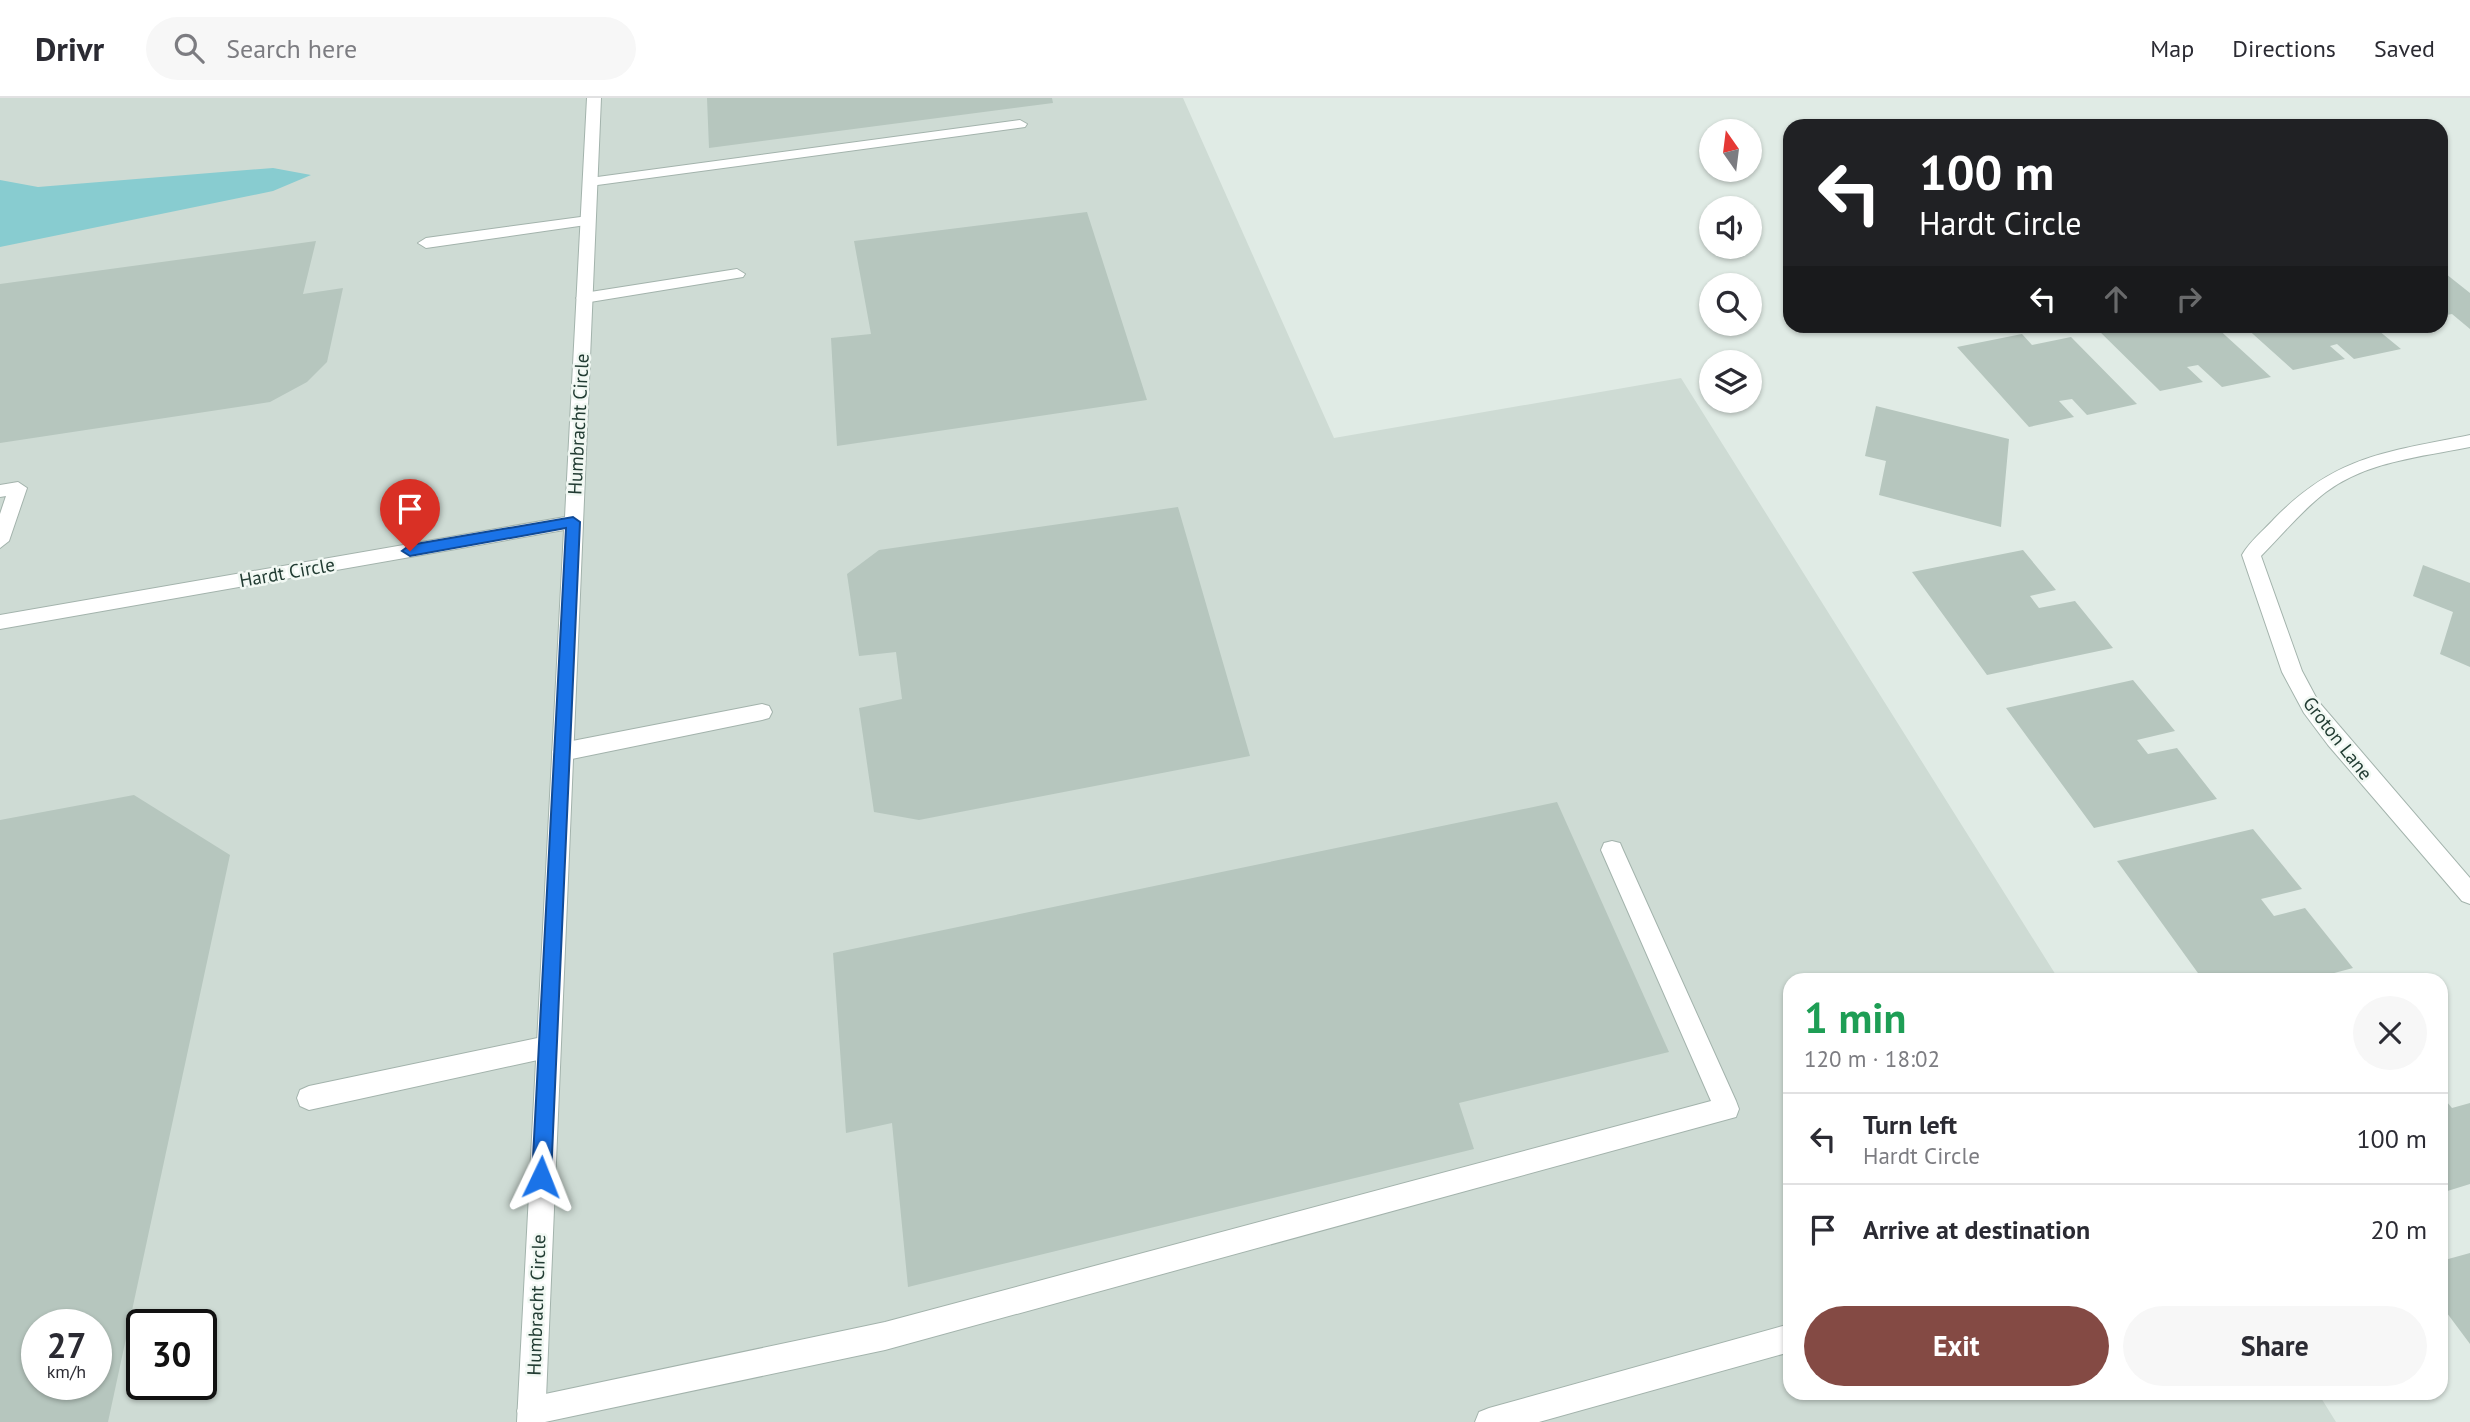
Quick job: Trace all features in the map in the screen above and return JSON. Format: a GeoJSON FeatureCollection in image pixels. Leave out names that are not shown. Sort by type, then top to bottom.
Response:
{"type":"FeatureCollection","features":[{"type":"Feature","properties":{"kind":"street","name":"Humbracht Circle"},"geometry":{"type":"LineString","coordinates":[[531,1417],[594,98]]}},
{"type":"Feature","properties":{"kind":"street"},"geometry":{"type":"LineString","coordinates":[[590,182],[1020,124]]}},
{"type":"Feature","properties":{"kind":"street"},"geometry":{"type":"LineString","coordinates":[[426,243],[588,220]]}},
{"type":"Feature","properties":{"kind":"street"},"geometry":{"type":"LineString","coordinates":[[584,298],[737,274]]}},
{"type":"Feature","properties":{"kind":"street","name":"Groton Lane"},"geometry":{"type":"LineString","coordinates":[[2470,441],[2368,464],[2340,475],[2320,487],[2251,555],[2292,672],[2311,707],[2335,739],[2470,894]]}},
{"type":"Feature","properties":{"kind":"street"},"geometry":{"type":"LineString","coordinates":[[0,491],[18,488],[0,541]]}},
{"type":"Feature","properties":{"kind":"street","name":"Hardt Circle"},"geometry":{"type":"LineString","coordinates":[[0,622],[573,522]]}},
{"type":"Feature","properties":{"kind":"street"},"geometry":{"type":"LineString","coordinates":[[562,752],[762,712]]}},
{"type":"Feature","properties":{"kind":"street"},"geometry":{"type":"LineString","coordinates":[[531,1417],[885,1336],[1727,1109],[1612,850]]}},
{"type":"Feature","properties":{"kind":"street"},"geometry":{"type":"LineString","coordinates":[[309,1098],[547,1047]]}},
{"type":"Feature","properties":{"kind":"street"},"geometry":{"type":"LineString","coordinates":[[1489,1422],[1783,1340]]}},
{"type":"Feature","properties":{"kind":"shaded area"},"geometry":{"type":"Polygon","coordinates":[[[0,98],[1183,98],[1334,438],[1681,378],[1699,407],[1699,413],[1703,413],[2055,973],[1783,973],[1783,1400],[2322,1400],[2336,1422],[0,1422],[0,98]]]}},
{"type":"Feature","properties":{"kind":"water"},"geometry":{"type":"Polygon","coordinates":[[[273,168],[311,175],[273,191],[0,247],[0,180],[38,187],[273,168]]]}},
{"type":"Feature","properties":{"kind":"building"},"geometry":{"type":"Polygon","coordinates":[[[707,98],[1052,98],[1053,103],[709,148],[707,98]]]}},
{"type":"Feature","properties":{"kind":"building"},"geometry":{"type":"Polygon","coordinates":[[[1087,212],[1147,400],[837,446],[831,338],[871,334],[854,241],[1087,212]]]}},
{"type":"Feature","properties":{"kind":"building"},"geometry":{"type":"Polygon","coordinates":[[[316,241],[303,294],[343,288],[327,362],[307,382],[270,402],[0,443],[0,284],[316,241]]]}},
{"type":"Feature","properties":{"kind":"building"},"geometry":{"type":"Polygon","coordinates":[[[2448,276],[2470,293],[2470,329],[2452,314],[2448,315],[2448,276]]]}},
{"type":"Feature","properties":{"kind":"building"},"geometry":{"type":"Polygon","coordinates":[[[2101,333],[2223,333],[2271,377],[2222,387],[2198,365],[2187,367],[2203,382],[2160,391],[2101,333]]]}},
{"type":"Feature","properties":{"kind":"building"},"geometry":{"type":"Polygon","coordinates":[[[2252,333],[2382,333],[2401,349],[2354,359],[2337,344],[2330,346],[2345,359],[2293,370],[2252,333]]]}},
{"type":"Feature","properties":{"kind":"building"},"geometry":{"type":"Polygon","coordinates":[[[2022,334],[2032,345],[2071,337],[2137,404],[2087,415],[2072,399],[2059,401],[2074,417],[2029,427],[1957,347],[2022,334]]]}},
{"type":"Feature","properties":{"kind":"building"},"geometry":{"type":"Polygon","coordinates":[[[1876,406],[2009,439],[2001,527],[1879,495],[1886,461],[1865,456],[1876,406]]]}},
{"type":"Feature","properties":{"kind":"building"},"geometry":{"type":"Polygon","coordinates":[[[1178,507],[1250,756],[919,820],[874,812],[859,708],[902,699],[896,652],[859,656],[847,574],[879,550],[1178,507]]]}},
{"type":"Feature","properties":{"kind":"building"},"geometry":{"type":"Polygon","coordinates":[[[2023,550],[2056,590],[2030,596],[2039,608],[2075,601],[2113,648],[1987,675],[1912,572],[2023,550]]]}},
{"type":"Feature","properties":{"kind":"building"},"geometry":{"type":"Polygon","coordinates":[[[2423,565],[2470,583],[2470,667],[2440,654],[2453,612],[2413,596],[2423,565]]]}},
{"type":"Feature","properties":{"kind":"building"},"geometry":{"type":"Polygon","coordinates":[[[2133,680],[2175,731],[2137,740],[2148,754],[2177,748],[2217,799],[2094,828],[2006,708],[2133,680]]]}},
{"type":"Feature","properties":{"kind":"building"},"geometry":{"type":"Polygon","coordinates":[[[134,795],[230,855],[132,1309],[126,1309],[126,1338],[108,1422],[0,1422],[0,820],[134,795]]]}},
{"type":"Feature","properties":{"kind":"building"},"geometry":{"type":"Polygon","coordinates":[[[1557,802],[1669,1052],[1459,1103],[1474,1149],[908,1287],[892,1123],[846,1133],[833,953],[1557,802]]]}},
{"type":"Feature","properties":{"kind":"building"},"geometry":{"type":"Polygon","coordinates":[[[2253,829],[2302,889],[2261,899],[2274,916],[2305,908],[2353,968],[2334,973],[2198,973],[2117,861],[2253,829]]]}},
{"type":"Feature","properties":{"kind":"building"},"geometry":{"type":"Polygon","coordinates":[[[2448,1103],[2452,1108],[2470,1103],[2470,1184],[2448,1191],[2448,1103]]]}},
{"type":"Feature","properties":{"kind":"building"},"geometry":{"type":"Polygon","coordinates":[[[2470,1253],[2470,1344],[2448,1314],[2448,1259],[2470,1253]]]}},
{"type":"Feature","properties":{"kind":"route"},"geometry":{"type":"LineString","coordinates":[[410,551],[573,522],[541,1177]]}}]}
